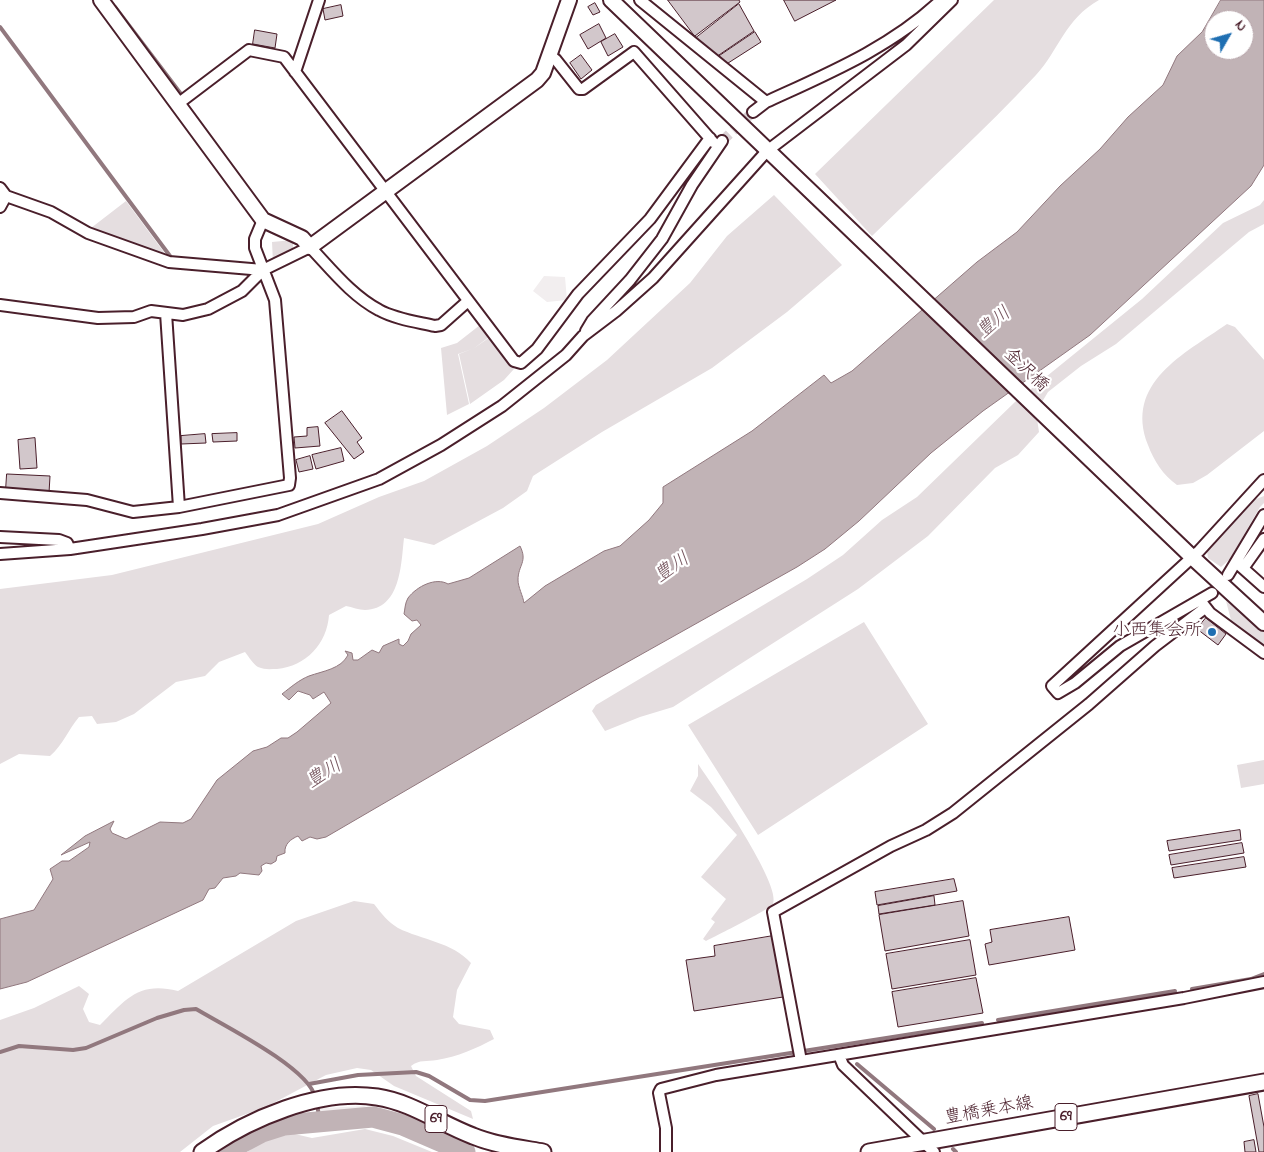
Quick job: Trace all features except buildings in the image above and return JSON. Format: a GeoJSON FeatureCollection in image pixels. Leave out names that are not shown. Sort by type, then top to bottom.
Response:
{"type":"FeatureCollection","features":[{"type":"Feature","properties":{"kind":"main road"},"geometry":{"type":"LineString","coordinates":[[107,2],[263,220],[302,238],[310,247],[536,80],[543,73],[569,0]]}},
{"type":"Feature","properties":{"kind":"main road","name":"金沢橋"},"geometry":{"type":"LineString","coordinates":[[611,0],[1192,557],[1264,623]]}},
{"type":"Feature","properties":{"kind":"main road","name":"豊橋乗本線"},"geometry":{"type":"LineString","coordinates":[[869,1152],[929,1147],[1264,1082]]}},
{"type":"Feature","properties":{"kind":"main road","name":"69"},"geometry":{"type":"LineString","coordinates":[[202,1152],[248,1124],[308,1103],[328,1099],[377,1097],[405,1106],[473,1136],[500,1144],[543,1152]]}},
{"type":"Feature","properties":{"kind":"street"},"geometry":{"type":"LineString","coordinates":[[295,72],[318,0]]}},
{"type":"Feature","properties":{"kind":"street"},"geometry":{"type":"LineString","coordinates":[[640,0],[766,102]]}},
{"type":"Feature","properties":{"kind":"street"},"geometry":{"type":"LineString","coordinates":[[754,112],[766,102],[866,54],[925,15],[941,0]]}},
{"type":"Feature","properties":{"kind":"street"},"geometry":{"type":"LineString","coordinates":[[583,336],[616,311],[653,278],[768,151],[906,45],[952,0]]}},
{"type":"Feature","properties":{"kind":"street"},"geometry":{"type":"LineString","coordinates":[[179,103],[249,50],[284,57],[514,361],[521,363],[537,349],[578,294],[650,219],[716,142]]}},
{"type":"Feature","properties":{"kind":"street"},"geometry":{"type":"LineString","coordinates":[[550,55],[579,89],[583,89],[634,52],[716,142]]}},
{"type":"Feature","properties":{"kind":"street"},"geometry":{"type":"LineString","coordinates":[[0,554],[70,549],[202,530],[278,515],[380,479],[441,445],[502,406],[566,355],[583,336],[592,321],[630,280],[662,239],[716,142]]}},
{"type":"Feature","properties":{"kind":"street"},"geometry":{"type":"LineString","coordinates":[[0,207],[3,192],[51,212],[88,234],[169,262],[263,270]]}},
{"type":"Feature","properties":{"kind":"street"},"geometry":{"type":"LineString","coordinates":[[0,493],[86,500],[133,512],[179,507],[289,485],[290,478],[275,300],[255,248],[255,239],[263,220]]}},
{"type":"Feature","properties":{"kind":"street"},"geometry":{"type":"LineString","coordinates":[[0,305],[98,318],[134,317],[151,311],[183,315],[208,309],[242,291],[263,270],[310,247],[364,300],[380,311],[435,326],[442,325],[468,301]]}},
{"type":"Feature","properties":{"kind":"street"},"geometry":{"type":"LineString","coordinates":[[166,314],[179,507]]}},
{"type":"Feature","properties":{"kind":"street"},"geometry":{"type":"LineString","coordinates":[[1203,604],[1120,646],[1075,683],[1058,693],[1052,686],[1192,557],[1262,484]]}},
{"type":"Feature","properties":{"kind":"street"},"geometry":{"type":"LineString","coordinates":[[1241,565],[1264,515]]}},
{"type":"Feature","properties":{"kind":"street"},"geometry":{"type":"LineString","coordinates":[[0,537],[59,540],[67,542],[70,549]]}},
{"type":"Feature","properties":{"kind":"street"},"geometry":{"type":"LineString","coordinates":[[1228,575],[1241,565],[1264,540]]}},
{"type":"Feature","properties":{"kind":"street"},"geometry":{"type":"LineString","coordinates":[[1241,565],[1264,587]]}},
{"type":"Feature","properties":{"kind":"street"},"geometry":{"type":"LineString","coordinates":[[801,1060],[773,912],[891,846],[926,830],[953,813],[1089,704],[1203,604],[1212,592]]}},
{"type":"Feature","properties":{"kind":"street"},"geometry":{"type":"LineString","coordinates":[[1203,604],[1264,653]]}},
{"type":"Feature","properties":{"kind":"street"},"geometry":{"type":"LineString","coordinates":[[666,1152],[666,1128],[659,1093],[662,1089],[716,1074],[1184,998],[1264,982]]}},
{"type":"Feature","properties":{"kind":"street"},"geometry":{"type":"LineString","coordinates":[[839,1055],[844,1065],[929,1147]]}},
{"type":"Feature","properties":{"kind":"shaded area"},"geometry":{"type":"Polygon","coordinates":[[[994,0],[1099,0],[1087,8],[1070,25],[1044,65],[1016,96],[872,236],[815,174],[994,0]]]}},
{"type":"Feature","properties":{"kind":"shaded area"},"geometry":{"type":"Polygon","coordinates":[[[774,195],[842,265],[787,312],[712,368],[602,432],[533,476],[527,491],[503,508],[434,545],[404,538],[397,583],[386,602],[377,608],[365,610],[346,606],[329,615],[324,635],[313,652],[306,658],[287,667],[263,669],[254,664],[245,652],[219,662],[205,676],[176,682],[134,714],[116,722],[97,724],[92,716],[79,717],[50,756],[19,754],[0,764],[0,589],[112,575],[318,524],[379,497],[424,481],[487,446],[544,408],[607,360],[690,283],[727,236],[774,195]]]}},
{"type":"Feature","properties":{"kind":"shaded area"},"geometry":{"type":"Polygon","coordinates":[[[1264,200],[1264,224],[1249,232],[1116,344],[1081,366],[1048,392],[1036,412],[1039,432],[1018,455],[995,468],[928,536],[858,589],[673,707],[640,717],[605,731],[592,711],[596,705],[807,579],[843,555],[882,520],[917,497],[1015,402],[1142,299],[1223,223],[1260,205],[1264,200]]]}},
{"type":"Feature","properties":{"kind":"shaded area"},"geometry":{"type":"Polygon","coordinates":[[[126,201],[166,255],[91,228],[126,201]]]}},
{"type":"Feature","properties":{"kind":"shaded area"},"geometry":{"type":"Polygon","coordinates":[[[293,240],[293,252],[273,263],[272,242],[293,240]]]}},
{"type":"Feature","properties":{"kind":"shaded area"},"geometry":{"type":"Polygon","coordinates":[[[544,276],[565,277],[567,300],[547,302],[533,291],[544,276]]]}},
{"type":"Feature","properties":{"kind":"shaded area"},"geometry":{"type":"Polygon","coordinates":[[[1227,324],[1235,327],[1264,360],[1264,431],[1207,475],[1193,483],[1177,485],[1163,472],[1150,451],[1143,423],[1144,404],[1151,387],[1162,372],[1193,347],[1227,324]]]}},
{"type":"Feature","properties":{"kind":"shaded area"},"geometry":{"type":"Polygon","coordinates":[[[480,325],[489,337],[473,349],[490,337],[514,369],[504,380],[470,404],[459,354],[472,349],[458,354],[469,404],[447,415],[441,348],[457,343],[480,325]]]}},
{"type":"Feature","properties":{"kind":"shaded area"},"geometry":{"type":"Polygon","coordinates":[[[1264,496],[1264,503],[1230,559],[1221,567],[1208,558],[1207,551],[1251,501],[1264,496]]]}},
{"type":"Feature","properties":{"kind":"shaded area"},"geometry":{"type":"Polygon","coordinates":[[[1226,601],[1264,632],[1264,645],[1231,620],[1226,601]]]}},
{"type":"Feature","properties":{"kind":"shaded area"},"geometry":{"type":"Polygon","coordinates":[[[864,622],[928,724],[758,835],[688,725],[864,622]]]}},
{"type":"Feature","properties":{"kind":"shaded area"},"geometry":{"type":"Polygon","coordinates":[[[1264,760],[1264,784],[1241,788],[1237,765],[1264,760]]]}},
{"type":"Feature","properties":{"kind":"shaded area"},"geometry":{"type":"Polygon","coordinates":[[[698,764],[744,834],[767,877],[773,893],[773,904],[770,907],[706,941],[703,939],[715,922],[711,919],[726,899],[701,877],[737,835],[711,807],[690,791],[698,776],[698,764]]]}},
{"type":"Feature","properties":{"kind":"shaded area"},"geometry":{"type":"Polygon","coordinates":[[[354,901],[374,904],[398,928],[455,950],[471,963],[457,990],[453,1017],[459,1024],[490,1030],[494,1039],[474,1049],[444,1059],[420,1062],[411,1066],[416,1076],[471,1111],[473,1119],[394,1086],[371,1070],[357,1068],[326,1075],[266,1107],[213,1126],[180,1152],[0,1152],[0,1020],[34,1008],[79,986],[89,994],[83,1009],[89,1022],[100,1025],[134,994],[153,988],[178,991],[296,921],[354,901]]]}},
{"type":"Feature","properties":{"kind":"shaded area"},"geometry":{"type":"Polygon","coordinates":[[[364,1106],[383,1114],[362,1115],[364,1125],[308,1133],[294,1129],[295,1121],[323,1108],[364,1106]]]}},
{"type":"Feature","properties":{"kind":"shaded area"},"geometry":{"type":"Polygon","coordinates":[[[365,1129],[393,1136],[432,1152],[247,1152],[266,1139],[286,1132],[312,1138],[365,1129]]]}},
{"type":"Feature","properties":{"kind":"water","name":"豊川"},"geometry":{"type":"Polygon","coordinates":[[[1221,0],[1264,0],[1264,165],[1251,186],[1090,335],[983,411],[931,453],[859,521],[825,549],[797,567],[592,682],[326,837],[317,839],[310,837],[302,841],[298,836],[288,842],[285,853],[277,856],[276,861],[261,866],[262,871],[259,875],[240,873],[236,876],[223,878],[215,888],[209,889],[203,900],[27,982],[0,989],[0,919],[34,910],[53,879],[50,869],[62,861],[69,861],[89,847],[90,842],[61,855],[85,836],[114,821],[110,829],[112,833],[126,839],[160,822],[183,823],[191,819],[217,780],[253,751],[267,747],[281,738],[288,738],[297,732],[331,703],[324,692],[313,699],[310,695],[298,691],[289,700],[282,694],[305,678],[331,669],[341,663],[348,655],[345,651],[352,653],[353,660],[358,660],[372,650],[379,653],[383,646],[399,639],[399,644],[403,646],[408,641],[411,634],[421,625],[417,620],[412,621],[404,614],[406,604],[408,598],[421,586],[432,582],[448,584],[469,578],[520,546],[523,560],[518,580],[524,603],[545,586],[604,551],[620,546],[649,520],[663,503],[663,487],[752,431],[824,375],[831,383],[852,371],[977,262],[1017,232],[1060,186],[1100,149],[1128,117],[1163,85],[1177,56],[1204,29],[1204,60],[1254,60],[1254,10],[1215,10],[1221,0]]]}},
{"type":"Feature","properties":{"kind":"waterway"},"geometry":{"type":"LineString","coordinates":[[115,7],[181,94]]}},
{"type":"Feature","properties":{"kind":"waterway"},"geometry":{"type":"LineString","coordinates":[[0,27],[170,256]]}},
{"type":"Feature","properties":{"kind":"waterway"},"geometry":{"type":"LineString","coordinates":[[1192,989],[1251,979],[1264,974]]}},
{"type":"Feature","properties":{"kind":"waterway"},"geometry":{"type":"LineString","coordinates":[[998,1020],[1175,991]]}},
{"type":"Feature","properties":{"kind":"waterway"},"geometry":{"type":"LineString","coordinates":[[0,1052],[19,1046],[73,1050],[86,1048],[157,1018],[184,1010],[196,1009],[244,1036],[282,1061],[298,1073],[315,1097]]}},
{"type":"Feature","properties":{"kind":"waterway"},"geometry":{"type":"LineString","coordinates":[[309,1084],[358,1075],[416,1072],[429,1076],[470,1100],[485,1101],[982,1023]]}},
{"type":"Feature","properties":{"kind":"waterway"},"geometry":{"type":"LineString","coordinates":[[857,1064],[934,1129]]}},
{"type":"Feature","properties":{"kind":"waterway"},"geometry":{"type":"LineString","coordinates":[[317,1104],[320,1122]]}},
{"type":"Feature","properties":{"kind":"waterway"},"geometry":{"type":"LineString","coordinates":[[224,1152],[262,1132],[284,1125],[373,1117],[403,1125],[465,1152]]}},
{"type":"Feature","properties":{"kind":"waterway"},"geometry":{"type":"LineString","coordinates":[[953,1149],[956,1152]]}},
{"type":"Feature","properties":{"kind":"tunnel"},"geometry":{"type":"LineString","coordinates":[[722,141],[753,112]]}},
{"type":"Feature","properties":{"kind":"place","name":"小西集会所"},"geometry":{"type":"Point","coordinates":[1212,632]}}]}
